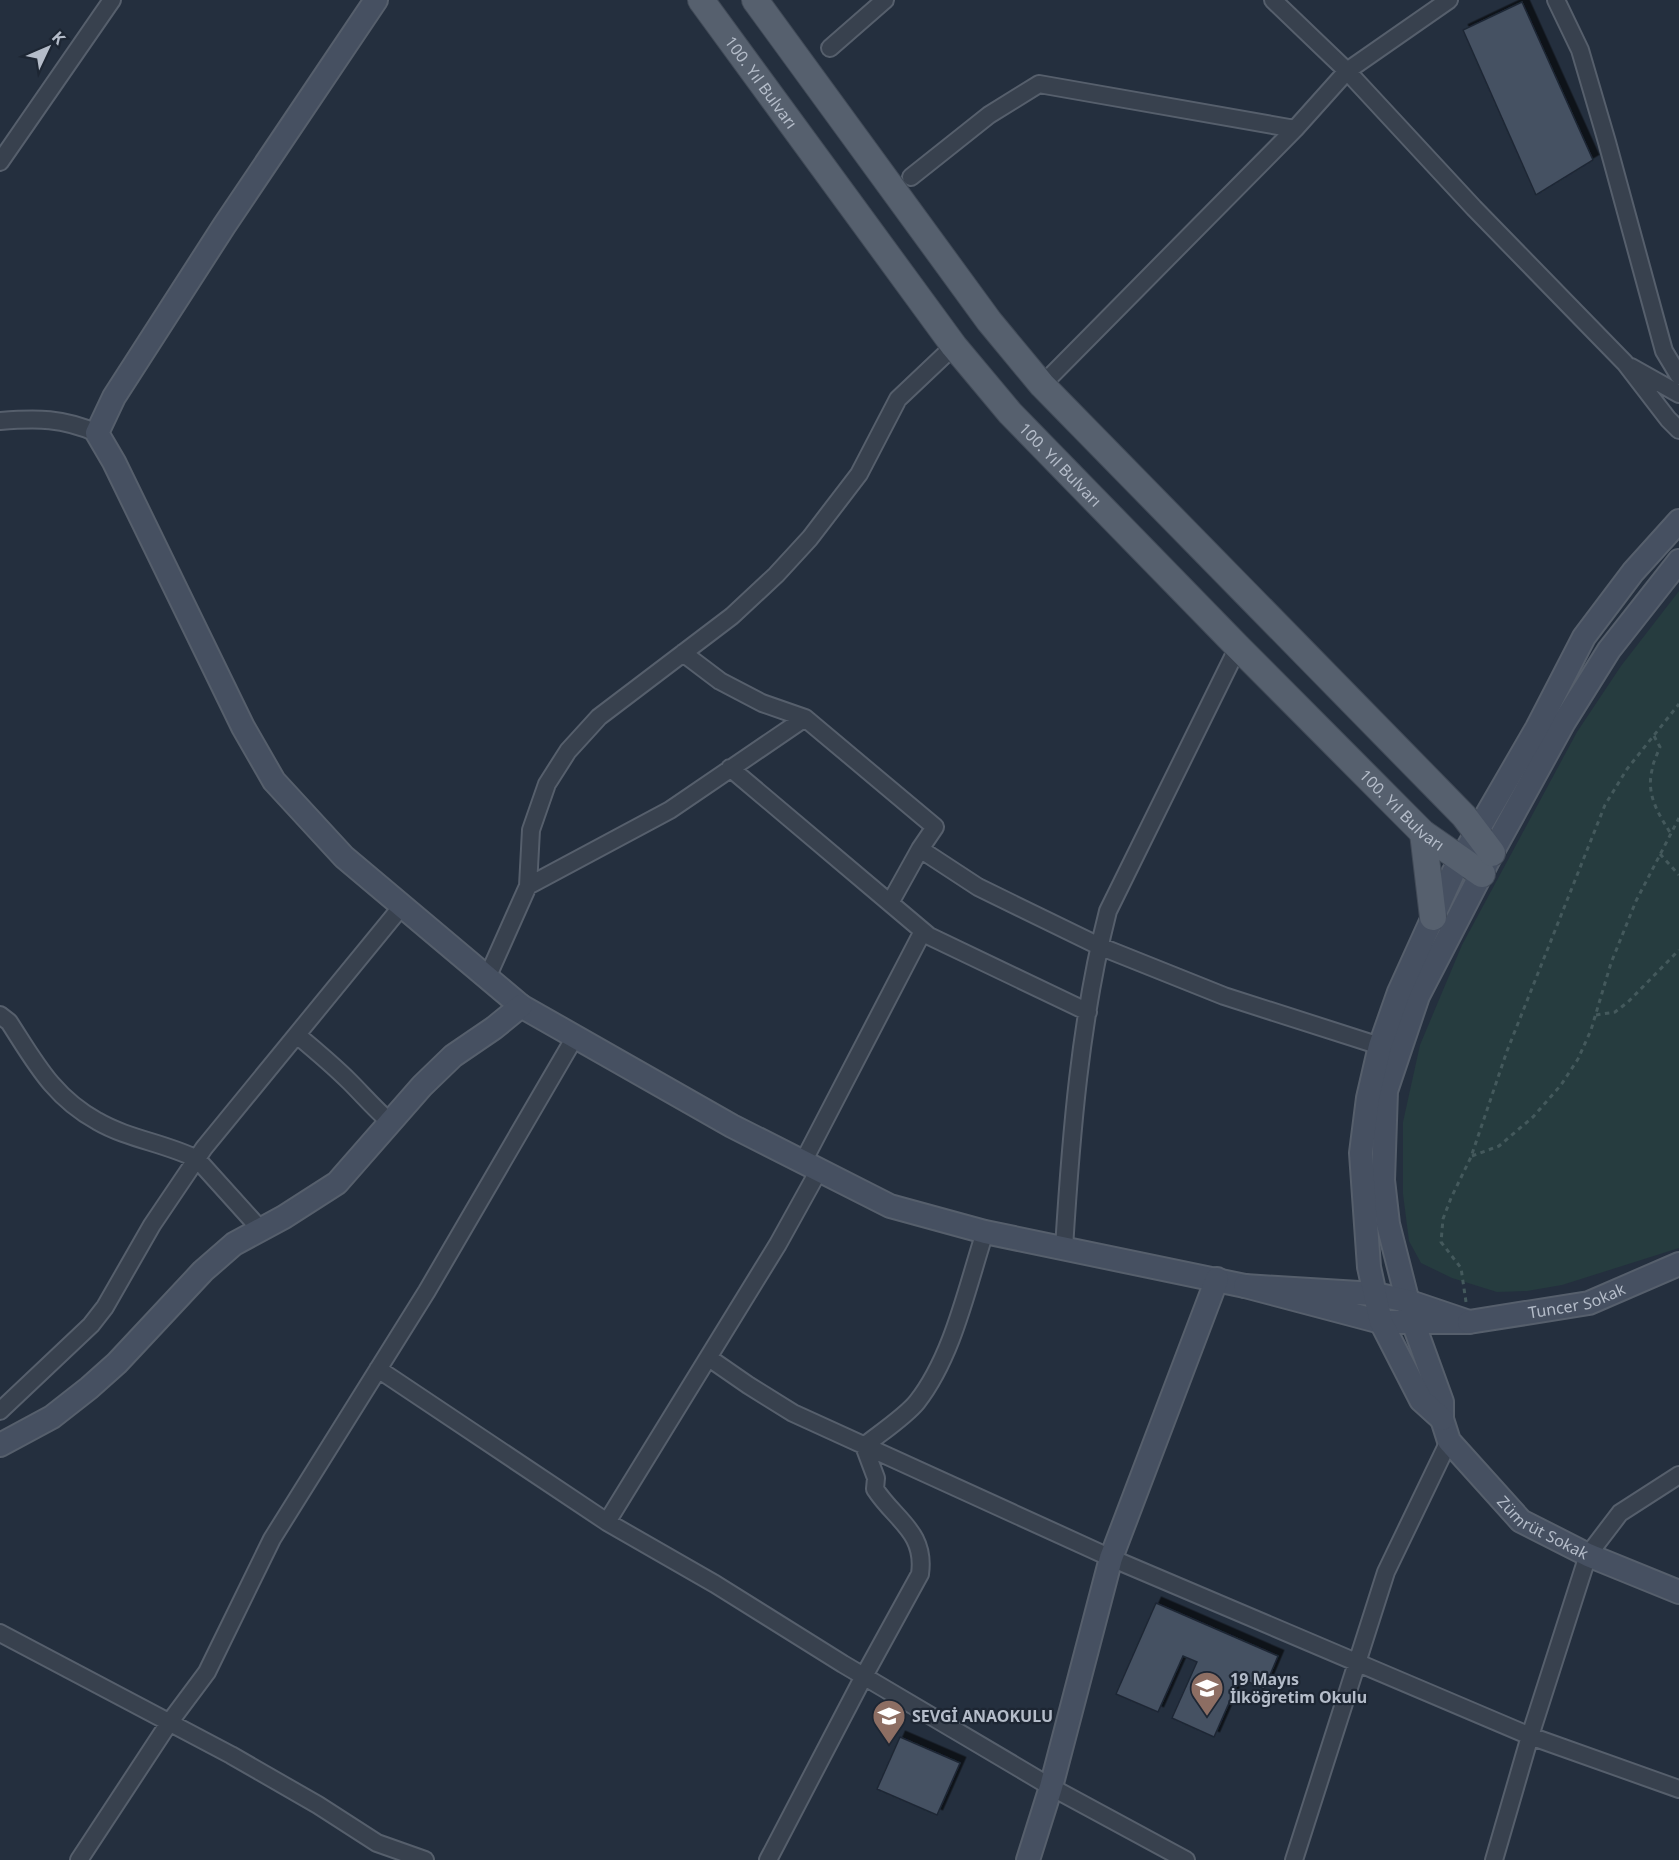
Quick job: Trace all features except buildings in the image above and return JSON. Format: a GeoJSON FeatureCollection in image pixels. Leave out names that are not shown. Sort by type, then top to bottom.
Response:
{"type":"FeatureCollection","features":[{"type":"Feature","properties":{"kind":"main road","name":"100. Yıl Bulvarı"},"geometry":{"type":"LineString","coordinates":[[701,0],[954,346],[1010,413],[1423,833],[1478,862],[1477,833],[1456,808],[1042,385],[989,321],[755,0]]}},
{"type":"Feature","properties":{"kind":"main road"},"geometry":{"type":"LineString","coordinates":[[1423,833],[1433,917]]}},
{"type":"Feature","properties":{"kind":"street"},"geometry":{"type":"LineString","coordinates":[[0,162],[112,0]]}},
{"type":"Feature","properties":{"kind":"street"},"geometry":{"type":"LineString","coordinates":[[97,433],[114,398],[224,226],[376,0]]}},
{"type":"Feature","properties":{"kind":"street"},"geometry":{"type":"LineString","coordinates":[[830,48],[885,0]]}},
{"type":"Feature","properties":{"kind":"street"},"geometry":{"type":"LineString","coordinates":[[1273,0],[1347,71],[1473,208],[1625,363],[1679,430]]}},
{"type":"Feature","properties":{"kind":"street"},"geometry":{"type":"LineString","coordinates":[[1042,385],[1295,129],[1347,71],[1449,0]]}},
{"type":"Feature","properties":{"kind":"street"},"geometry":{"type":"LineString","coordinates":[[1556,0],[1580,50],[1664,351],[1679,376]]}},
{"type":"Feature","properties":{"kind":"street"},"geometry":{"type":"LineString","coordinates":[[911,177],[989,116],[1040,84],[1295,129]]}},
{"type":"Feature","properties":{"kind":"street"},"geometry":{"type":"LineString","coordinates":[[487,978],[528,886],[531,830],[547,784],[568,751],[599,717],[732,616],[776,575],[810,538],[859,474],[898,399],[954,346]]}},
{"type":"Feature","properties":{"kind":"street"},"geometry":{"type":"LineString","coordinates":[[1625,363],[1679,394]]}},
{"type":"Feature","properties":{"kind":"street"},"geometry":{"type":"LineString","coordinates":[[0,421],[32,419],[74,423],[97,433],[119,473],[243,727],[274,782],[344,857],[521,1006],[732,1126],[890,1206],[985,1232],[1245,1286],[1380,1322],[1410,1311]]}},
{"type":"Feature","properties":{"kind":"street"},"geometry":{"type":"LineString","coordinates":[[1477,833],[1537,728],[1584,637],[1633,572],[1679,521]]}},
{"type":"Feature","properties":{"kind":"street"},"geometry":{"type":"LineString","coordinates":[[1442,1419],[1421,1400],[1380,1322],[1369,1267],[1361,1153],[1368,1098],[1380,1046],[1399,992],[1433,917],[1478,862],[1609,650],[1679,561]]}},
{"type":"Feature","properties":{"kind":"street"},"geometry":{"type":"LineString","coordinates":[[1064,1248],[1069,1172],[1088,1012],[1099,946],[1108,911],[1238,647]]}},
{"type":"Feature","properties":{"kind":"street"},"geometry":{"type":"LineString","coordinates":[[683,653],[720,681],[762,703],[806,718],[935,827],[890,903]]}},
{"type":"Feature","properties":{"kind":"street"},"geometry":{"type":"LineString","coordinates":[[528,886],[670,810],[806,718]]}},
{"type":"Feature","properties":{"kind":"street"},"geometry":{"type":"LineString","coordinates":[[730,768],[929,936],[1088,1012]]}},
{"type":"Feature","properties":{"kind":"street"},"geometry":{"type":"LineString","coordinates":[[920,849],[978,887],[1099,946],[1224,996],[1380,1046]]}},
{"type":"Feature","properties":{"kind":"street","name":"Zümrüt Sokak"},"geometry":{"type":"LineString","coordinates":[[1478,862],[1418,996],[1386,1091],[1383,1180],[1388,1224],[1410,1311],[1442,1402],[1442,1419],[1449,1441],[1521,1521],[1588,1556],[1679,1593]]}},
{"type":"Feature","properties":{"kind":"street"},"geometry":{"type":"LineString","coordinates":[[0,1412],[91,1325],[105,1307],[152,1225],[196,1159],[402,906]]}},
{"type":"Feature","properties":{"kind":"street"},"geometry":{"type":"LineString","coordinates":[[607,1522],[778,1244],[811,1166],[923,931]]}},
{"type":"Feature","properties":{"kind":"street"},"geometry":{"type":"LineString","coordinates":[[0,1445],[52,1417],[89,1388],[117,1363],[203,1272],[234,1244],[284,1217],[337,1182],[422,1086],[453,1056],[521,1006]]}},
{"type":"Feature","properties":{"kind":"street"},"geometry":{"type":"LineString","coordinates":[[0,1015],[9,1022],[49,1083],[80,1111],[98,1122],[196,1159],[261,1230]]}},
{"type":"Feature","properties":{"kind":"street"},"geometry":{"type":"LineString","coordinates":[[297,1035],[329,1062],[366,1101],[390,1122]]}},
{"type":"Feature","properties":{"kind":"street"},"geometry":{"type":"LineString","coordinates":[[79,1860],[169,1723],[207,1672],[272,1539],[427,1291],[575,1037]]}},
{"type":"Feature","properties":{"kind":"street"},"geometry":{"type":"LineString","coordinates":[[864,1446],[916,1404],[935,1374],[950,1341],[985,1232]]}},
{"type":"Feature","properties":{"kind":"street","name":"Tuncer Sokak"},"geometry":{"type":"LineString","coordinates":[[1410,1311],[1469,1322],[1589,1303],[1679,1264]]}},
{"type":"Feature","properties":{"kind":"street"},"geometry":{"type":"LineString","coordinates":[[1028,1860],[1051,1787],[1111,1558],[1217,1280]]}},
{"type":"Feature","properties":{"kind":"street"},"geometry":{"type":"LineString","coordinates":[[1245,1286],[1375,1294],[1410,1311]]}},
{"type":"Feature","properties":{"kind":"street"},"geometry":{"type":"LineString","coordinates":[[709,1358],[793,1413],[1111,1558],[1530,1736],[1679,1789]]}},
{"type":"Feature","properties":{"kind":"street"},"geometry":{"type":"LineString","coordinates":[[378,1369],[607,1522],[715,1584],[1051,1787],[1185,1860]]}},
{"type":"Feature","properties":{"kind":"street"},"geometry":{"type":"LineString","coordinates":[[1294,1860],[1386,1572],[1449,1441]]}},
{"type":"Feature","properties":{"kind":"street"},"geometry":{"type":"LineString","coordinates":[[768,1860],[920,1574],[922,1559],[918,1545],[908,1528],[875,1489],[876,1478],[864,1446]]}},
{"type":"Feature","properties":{"kind":"street"},"geometry":{"type":"LineString","coordinates":[[1494,1860],[1530,1736],[1588,1556],[1620,1513],[1679,1475]]}},
{"type":"Feature","properties":{"kind":"street"},"geometry":{"type":"LineString","coordinates":[[0,1634],[283,1784],[377,1843],[425,1860]]}},
{"type":"Feature","properties":{"kind":"path"},"geometry":{"type":"LineString","coordinates":[[1469,1322],[1461,1268],[1441,1242],[1443,1219],[1450,1198],[1471,1157],[1507,1051],[1605,805],[1627,769],[1679,704]]}},
{"type":"Feature","properties":{"kind":"path"},"geometry":{"type":"LineString","coordinates":[[1654,735],[1660,747],[1650,776],[1651,798],[1671,834]]}},
{"type":"Feature","properties":{"kind":"path"},"geometry":{"type":"LineString","coordinates":[[1471,1157],[1499,1146],[1533,1117],[1561,1085],[1578,1059],[1596,1015],[1611,963],[1636,901],[1679,818]]}},
{"type":"Feature","properties":{"kind":"path"},"geometry":{"type":"LineString","coordinates":[[1660,854],[1679,875]]}},
{"type":"Feature","properties":{"kind":"path"},"geometry":{"type":"LineString","coordinates":[[1596,1015],[1615,1012],[1628,1002],[1679,950]]}},
{"type":"Feature","properties":{"kind":"green space"},"geometry":{"type":"Polygon","coordinates":[[[1679,591],[1679,1248],[1562,1285],[1527,1291],[1497,1292],[1452,1278],[1421,1263],[1409,1241],[1403,1194],[1403,1122],[1420,1045],[1462,945],[1577,732],[1621,666],[1679,591]]]}},
{"type":"Feature","properties":{"kind":"place","name":"19 Mayıs İlköğretim Okulu"},"geometry":{"type":"Point","coordinates":[1207,1717]}},
{"type":"Feature","properties":{"kind":"place","name":"SEVGİ ANAOKULU"},"geometry":{"type":"Point","coordinates":[889,1745]}}]}
